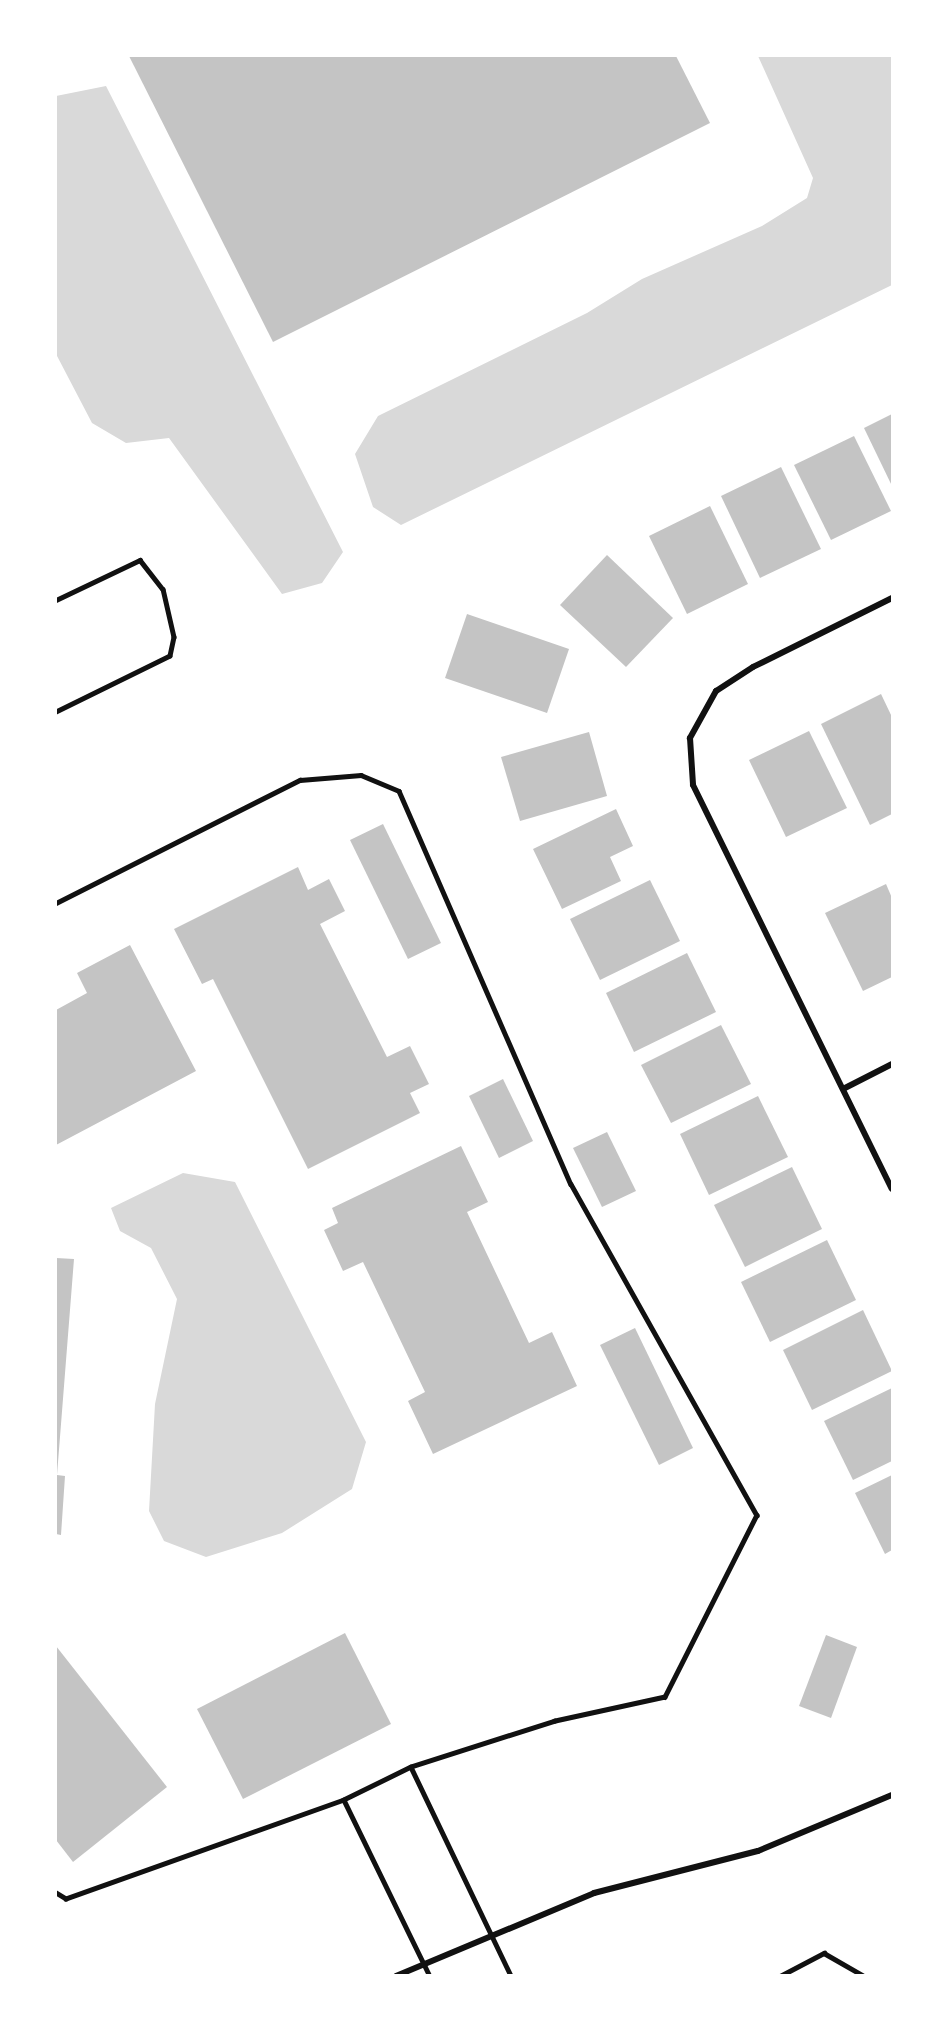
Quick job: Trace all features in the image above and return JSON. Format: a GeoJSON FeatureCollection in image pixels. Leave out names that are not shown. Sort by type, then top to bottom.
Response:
{"type":"FeatureCollection","features":[{"type":"Feature","properties":{"kind":"street"},"geometry":{"type":"LineString","coordinates":[[892,598],[753,668],[716,691],[690,738],[693,785],[892,1189]]}},
{"type":"Feature","properties":{"kind":"street"},"geometry":{"type":"LineString","coordinates":[[843,1089],[892,1064]]}},
{"type":"Feature","properties":{"kind":"street"},"geometry":{"type":"LineString","coordinates":[[396,1976],[492,1933],[594,1893],[758,1851],[892,1795]]}},
{"type":"Feature","properties":{"kind":"lane"},"geometry":{"type":"LineString","coordinates":[[56,600],[140,560],[163,589],[174,637],[170,656],[56,712]]}},
{"type":"Feature","properties":{"kind":"lane"},"geometry":{"type":"LineString","coordinates":[[56,903],[300,780],[362,775],[399,791],[571,1184],[757,1515],[665,1697],[555,1722],[411,1767],[344,1800],[66,1899],[56,1893]]}},
{"type":"Feature","properties":{"kind":"lane"},"geometry":{"type":"LineString","coordinates":[[411,1767],[511,1976]]}},
{"type":"Feature","properties":{"kind":"lane"},"geometry":{"type":"LineString","coordinates":[[344,1800],[430,1976]]}},
{"type":"Feature","properties":{"kind":"lane"},"geometry":{"type":"LineString","coordinates":[[780,1976],[824,1953],[864,1976]]}},
{"type":"Feature","properties":{"kind":"shaded area"},"geometry":{"type":"Polygon","coordinates":[[[758,56],[892,56],[892,285],[401,525],[373,507],[355,454],[378,416],[587,313],[642,279],[762,226],[807,198],[813,178],[758,56]]]}},
{"type":"Feature","properties":{"kind":"shaded area"},"geometry":{"type":"Polygon","coordinates":[[[106,86],[343,552],[322,583],[282,594],[169,438],[126,443],[92,423],[56,354],[56,96],[106,86]]]}},
{"type":"Feature","properties":{"kind":"shaded area"},"geometry":{"type":"Polygon","coordinates":[[[183,1173],[235,1182],[366,1442],[352,1489],[282,1533],[206,1557],[164,1541],[149,1511],[155,1404],[177,1299],[151,1248],[120,1231],[111,1208],[183,1173]]]}},
{"type":"Feature","properties":{"kind":"building"},"geometry":{"type":"Polygon","coordinates":[[[129,56],[676,56],[710,123],[273,342],[129,56]]]}},
{"type":"Feature","properties":{"kind":"building"},"geometry":{"type":"Polygon","coordinates":[[[892,414],[892,486],[864,428],[892,414]]]}},
{"type":"Feature","properties":{"kind":"building"},"geometry":{"type":"Polygon","coordinates":[[[854,436],[891,511],[831,540],[794,465],[854,436]]]}},
{"type":"Feature","properties":{"kind":"building"},"geometry":{"type":"Polygon","coordinates":[[[781,467],[821,549],[760,578],[721,496],[781,467]]]}},
{"type":"Feature","properties":{"kind":"building"},"geometry":{"type":"Polygon","coordinates":[[[710,506],[748,584],[687,614],[649,536],[710,506]]]}},
{"type":"Feature","properties":{"kind":"building"},"geometry":{"type":"Polygon","coordinates":[[[607,555],[673,618],[626,667],[560,605],[607,555]]]}},
{"type":"Feature","properties":{"kind":"building"},"geometry":{"type":"Polygon","coordinates":[[[467,614],[569,649],[547,713],[445,678],[467,614]]]}},
{"type":"Feature","properties":{"kind":"building"},"geometry":{"type":"Polygon","coordinates":[[[881,694],[892,717],[892,814],[870,825],[821,724],[881,694]]]}},
{"type":"Feature","properties":{"kind":"building"},"geometry":{"type":"Polygon","coordinates":[[[809,731],[847,808],[786,837],[749,760],[809,731]]]}},
{"type":"Feature","properties":{"kind":"building"},"geometry":{"type":"Polygon","coordinates":[[[589,732],[607,796],[520,821],[501,757],[589,732]]]}},
{"type":"Feature","properties":{"kind":"building"},"geometry":{"type":"Polygon","coordinates":[[[616,809],[633,846],[610,857],[621,881],[562,909],[533,849],[616,809]]]}},
{"type":"Feature","properties":{"kind":"building"},"geometry":{"type":"Polygon","coordinates":[[[383,824],[441,943],[408,959],[350,840],[383,824]]]}},
{"type":"Feature","properties":{"kind":"building"},"geometry":{"type":"Polygon","coordinates":[[[298,867],[308,890],[329,879],[345,911],[320,924],[387,1057],[410,1046],[429,1084],[410,1093],[420,1113],[308,1169],[213,979],[202,984],[174,929],[298,867]]]}},
{"type":"Feature","properties":{"kind":"building"},"geometry":{"type":"Polygon","coordinates":[[[650,880],[680,941],[600,980],[570,919],[650,880]]]}},
{"type":"Feature","properties":{"kind":"building"},"geometry":{"type":"Polygon","coordinates":[[[886,884],[892,898],[892,977],[863,991],[825,913],[886,884]]]}},
{"type":"Feature","properties":{"kind":"building"},"geometry":{"type":"Polygon","coordinates":[[[130,945],[196,1071],[56,1145],[56,1010],[87,993],[77,973],[130,945]]]}},
{"type":"Feature","properties":{"kind":"building"},"geometry":{"type":"Polygon","coordinates":[[[687,953],[716,1012],[634,1052],[606,993],[687,953]]]}},
{"type":"Feature","properties":{"kind":"building"},"geometry":{"type":"Polygon","coordinates":[[[721,1025],[751,1084],[671,1123],[641,1065],[721,1025]]]}},
{"type":"Feature","properties":{"kind":"building"},"geometry":{"type":"Polygon","coordinates":[[[503,1079],[533,1141],[499,1158],[469,1096],[503,1079]]]}},
{"type":"Feature","properties":{"kind":"building"},"geometry":{"type":"Polygon","coordinates":[[[758,1096],[788,1157],[709,1195],[680,1134],[758,1096]]]}},
{"type":"Feature","properties":{"kind":"building"},"geometry":{"type":"Polygon","coordinates":[[[607,1132],[636,1191],[602,1207],[573,1148],[607,1132]]]}},
{"type":"Feature","properties":{"kind":"building"},"geometry":{"type":"Polygon","coordinates":[[[461,1146],[488,1202],[467,1212],[529,1343],[552,1332],[577,1386],[433,1454],[408,1401],[425,1392],[363,1262],[343,1271],[324,1230],[338,1223],[332,1208],[461,1146]]]}},
{"type":"Feature","properties":{"kind":"building"},"geometry":{"type":"Polygon","coordinates":[[[792,1167],[822,1229],[745,1267],[714,1205],[792,1167]]]}},
{"type":"Feature","properties":{"kind":"building"},"geometry":{"type":"Polygon","coordinates":[[[827,1240],[856,1300],[770,1342],[741,1282],[827,1240]]]}},
{"type":"Feature","properties":{"kind":"building"},"geometry":{"type":"Polygon","coordinates":[[[56,1258],[74,1259],[57,1475],[65,1476],[61,1535],[56,1534],[56,1258]]]}},
{"type":"Feature","properties":{"kind":"building"},"geometry":{"type":"Polygon","coordinates":[[[863,1310],[892,1371],[812,1410],[783,1350],[863,1310]]]}},
{"type":"Feature","properties":{"kind":"building"},"geometry":{"type":"Polygon","coordinates":[[[635,1328],[693,1448],[659,1465],[600,1345],[635,1328]]]}},
{"type":"Feature","properties":{"kind":"building"},"geometry":{"type":"Polygon","coordinates":[[[892,1388],[892,1461],[853,1480],[824,1421],[892,1388]]]}},
{"type":"Feature","properties":{"kind":"building"},"geometry":{"type":"Polygon","coordinates":[[[892,1475],[892,1550],[885,1554],[855,1493],[892,1475]]]}},
{"type":"Feature","properties":{"kind":"building"},"geometry":{"type":"Polygon","coordinates":[[[345,1633],[391,1724],[243,1799],[197,1709],[345,1633]]]}},
{"type":"Feature","properties":{"kind":"building"},"geometry":{"type":"Polygon","coordinates":[[[826,1635],[857,1647],[831,1718],[799,1706],[826,1635]]]}},
{"type":"Feature","properties":{"kind":"building"},"geometry":{"type":"Polygon","coordinates":[[[56,1646],[167,1787],[73,1862],[56,1840],[56,1646]]]}}]}
